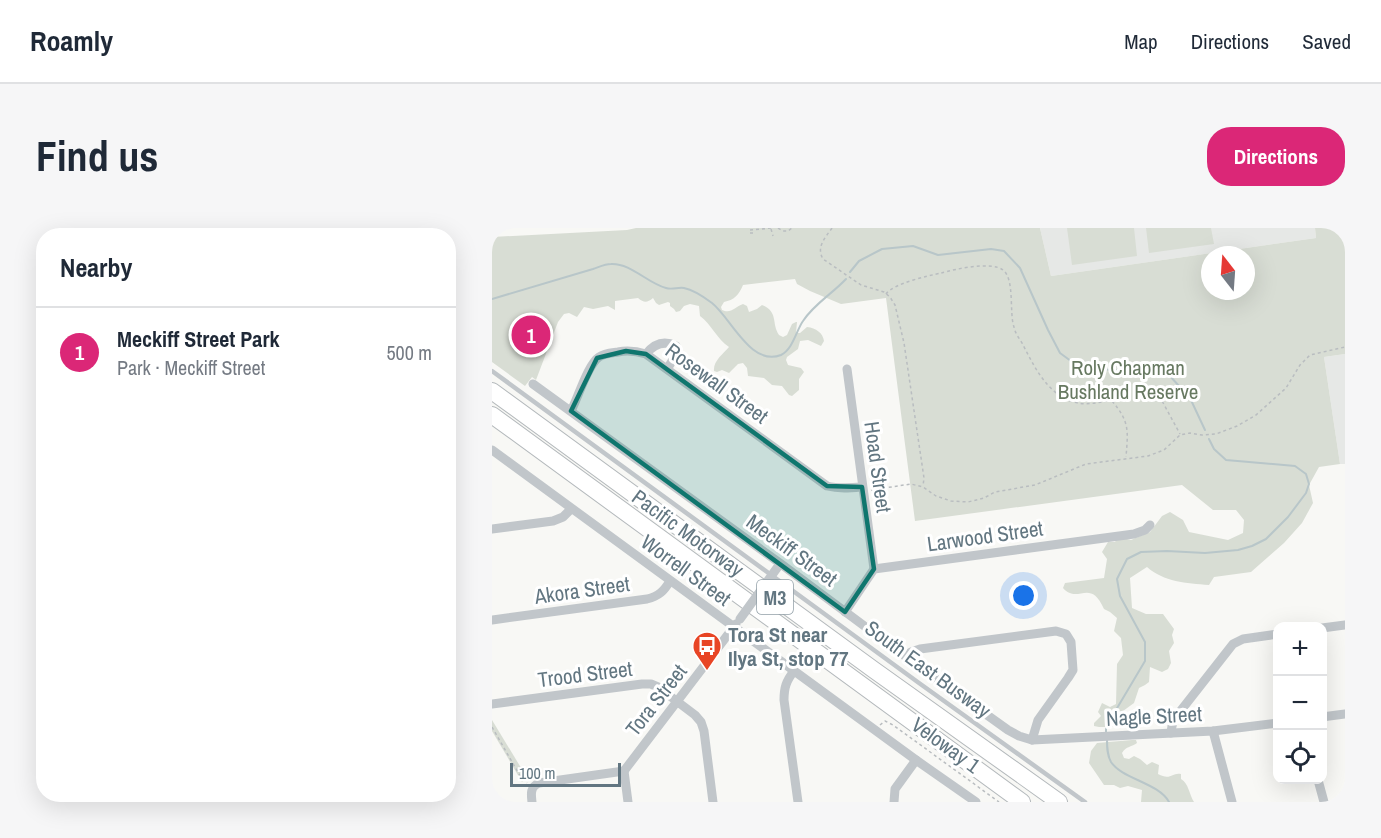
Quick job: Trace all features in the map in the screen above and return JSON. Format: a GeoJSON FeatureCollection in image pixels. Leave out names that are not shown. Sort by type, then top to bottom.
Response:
{"type":"FeatureCollection","features":[{"type":"Feature","properties":{"kind":"highway","name":"Pacific Motorway"},"geometry":{"type":"LineString","coordinates":[[492,390],[1059,802]]}},
{"type":"Feature","properties":{"kind":"highway","name":"Pacific Motorway"},"geometry":{"type":"LineString","coordinates":[[492,415],[1022,802]]}},
{"type":"Feature","properties":{"kind":"street"},"geometry":{"type":"LineString","coordinates":[[646,354],[651,347],[657,345],[676,346],[678,352],[667,369]]}},
{"type":"Feature","properties":{"kind":"street","name":"Rosewall Street"},"geometry":{"type":"LineString","coordinates":[[571,411],[590,367],[597,358],[626,351],[646,354],[826,486],[863,489]]}},
{"type":"Feature","properties":{"kind":"street","name":"Hoad Street"},"geometry":{"type":"LineString","coordinates":[[848,369],[874,569]]}},
{"type":"Feature","properties":{"kind":"street","name":"Meckiff Street"},"geometry":{"type":"LineString","coordinates":[[533,384],[778,566],[1008,730],[1032,740]]}},
{"type":"Feature","properties":{"kind":"street","name":"Worrell Street"},"geometry":{"type":"LineString","coordinates":[[492,450],[670,581],[737,623],[794,672],[976,802]]}},
{"type":"Feature","properties":{"kind":"street"},"geometry":{"type":"LineString","coordinates":[[492,529],[553,521],[563,517],[571,509]]}},
{"type":"Feature","properties":{"kind":"street","name":"Larwood Street"},"geometry":{"type":"LineString","coordinates":[[874,569],[1134,534],[1145,530],[1150,525]]}},
{"type":"Feature","properties":{"kind":"street","name":"Tora Street"},"geometry":{"type":"LineString","coordinates":[[624,771],[778,566]]}},
{"type":"Feature","properties":{"kind":"street"},"geometry":{"type":"LineString","coordinates":[[845,612],[874,569]]}},
{"type":"Feature","properties":{"kind":"street","name":"Akora Street"},"geometry":{"type":"LineString","coordinates":[[492,620],[647,599],[665,590],[670,581]]}},
{"type":"Feature","properties":{"kind":"street"},"geometry":{"type":"LineString","coordinates":[[1327,626],[1345,624]]}},
{"type":"Feature","properties":{"kind":"street"},"geometry":{"type":"LineString","coordinates":[[906,657],[911,652],[920,649],[1056,631],[1066,634],[1071,642],[1073,670],[1038,720],[1032,740]]}},
{"type":"Feature","properties":{"kind":"street"},"geometry":{"type":"LineString","coordinates":[[1172,733],[1175,718],[1233,644],[1243,639],[1273,635]]}},
{"type":"Feature","properties":{"kind":"street"},"geometry":{"type":"LineString","coordinates":[[794,672],[784,688],[784,700],[798,802]]}},
{"type":"Feature","properties":{"kind":"street","name":"Trood Street"},"geometry":{"type":"LineString","coordinates":[[492,704],[647,684],[658,687],[701,722],[713,802]]}},
{"type":"Feature","properties":{"kind":"street"},"geometry":{"type":"LineString","coordinates":[[1327,716],[1345,714]]}},
{"type":"Feature","properties":{"kind":"street","name":"Nagle Street"},"geometry":{"type":"LineString","coordinates":[[1032,740],[1213,731],[1273,724]]}},
{"type":"Feature","properties":{"kind":"street"},"geometry":{"type":"LineString","coordinates":[[1213,731],[1232,802]]}},
{"type":"Feature","properties":{"kind":"street"},"geometry":{"type":"LineString","coordinates":[[894,802],[895,789],[916,760]]}},
{"type":"Feature","properties":{"kind":"street"},"geometry":{"type":"LineString","coordinates":[[532,802],[533,787],[542,782],[624,771],[628,802]]}},
{"type":"Feature","properties":{"kind":"street"},"geometry":{"type":"LineString","coordinates":[[1319,784],[1324,802]]}},
{"type":"Feature","properties":{"kind":"lane","name":"South East Busway"},"geometry":{"type":"LineString","coordinates":[[492,371],[1084,802]]}},
{"type":"Feature","properties":{"kind":"path"},"geometry":{"type":"LineString","coordinates":[[753,233],[750,233],[750,230],[772,228],[773,236]]}},
{"type":"Feature","properties":{"kind":"path"},"geometry":{"type":"LineString","coordinates":[[778,228],[788,231],[792,228]]}},
{"type":"Feature","properties":{"kind":"path"},"geometry":{"type":"LineString","coordinates":[[832,228],[820,248],[823,259],[861,285],[880,290],[897,308],[924,478],[923,487]]}},
{"type":"Feature","properties":{"kind":"path"},"geometry":{"type":"LineString","coordinates":[[886,294],[890,289],[919,278],[968,267],[991,266],[1003,270],[1009,277],[1014,328],[1043,380],[1059,395],[1077,404],[1091,404],[1142,395],[1161,399],[1180,435]]}},
{"type":"Feature","properties":{"kind":"path"},"geometry":{"type":"LineString","coordinates":[[863,489],[911,484],[923,487],[936,496],[951,501],[968,502],[996,492],[1035,485],[1086,464],[1159,453],[1180,435],[1216,434],[1237,426],[1256,415],[1286,388],[1300,365],[1310,355],[1345,347]]}},
{"type":"Feature","properties":{"kind":"path"},"geometry":{"type":"LineString","coordinates":[[1111,399],[1122,412],[1128,428],[1126,458]]}},
{"type":"Feature","properties":{"kind":"path","name":"Veloway 1"},"geometry":{"type":"LineString","coordinates":[[876,730],[883,722],[886,722],[999,802]]}},
{"type":"Feature","properties":{"kind":"path"},"geometry":{"type":"LineString","coordinates":[[492,727],[519,774],[533,787]]}},
{"type":"Feature","properties":{"kind":"highlighted area"},"geometry":{"type":"Polygon","coordinates":[[[626,351],[646,354],[827,486],[862,487],[874,569],[845,612],[571,411],[597,358],[626,351]]]}},
{"type":"Feature","properties":{"kind":"shaded area"},"geometry":{"type":"Polygon","coordinates":[[[1040,228],[1315,228],[1316,238],[1255,247],[1201,246],[1201,254],[1051,276],[1040,228]]]}},
{"type":"Feature","properties":{"kind":"shaded area"},"geometry":{"type":"Polygon","coordinates":[[[1345,354],[1345,464],[1340,464],[1324,357],[1345,354]]]}},
{"type":"Feature","properties":{"kind":"green space","name":"Roly Chapman Bushland Reserve"},"geometry":{"type":"Polygon","coordinates":[[[636,228],[1040,228],[1051,276],[1201,254],[1201,300],[1255,300],[1255,247],[1316,238],[1315,228],[1345,228],[1345,354],[1324,357],[1340,464],[1319,467],[1309,485],[1313,503],[1302,523],[1284,543],[1251,572],[1214,577],[1209,585],[1168,579],[1147,567],[1130,578],[1132,608],[1146,614],[1163,614],[1174,629],[1172,635],[1174,643],[1169,651],[1171,663],[1168,669],[1162,672],[1150,667],[1149,682],[1139,688],[1134,703],[1123,711],[1118,721],[1121,725],[1119,727],[1094,726],[1101,716],[1098,712],[1102,703],[1110,707],[1116,704],[1117,664],[1123,655],[1121,638],[1114,631],[1117,618],[1104,609],[1094,595],[1068,592],[1063,588],[1065,583],[1104,578],[1107,559],[1102,552],[1108,542],[1115,542],[1123,538],[1131,540],[1150,532],[1162,516],[1170,512],[1183,520],[1189,532],[1228,540],[1243,533],[1244,520],[1236,510],[1213,510],[1182,485],[915,521],[886,298],[841,304],[797,284],[795,279],[743,285],[736,296],[724,302],[721,307],[722,310],[728,311],[743,304],[747,306],[749,312],[762,305],[773,314],[777,331],[783,337],[796,322],[796,333],[800,333],[807,327],[821,333],[824,341],[821,346],[808,340],[800,341],[798,349],[787,357],[788,365],[801,368],[804,372],[799,379],[799,390],[792,396],[782,386],[772,385],[764,378],[748,376],[747,368],[743,363],[738,364],[729,373],[722,370],[714,371],[717,361],[729,347],[700,316],[699,306],[690,304],[676,312],[670,303],[659,305],[653,298],[646,302],[638,298],[615,301],[615,310],[608,306],[593,309],[584,307],[577,317],[569,313],[564,314],[558,322],[536,380],[532,377],[525,386],[492,362],[492,237],[636,228]]]}},
{"type":"Feature","properties":{"kind":"green space"},"geometry":{"type":"Polygon","coordinates":[[[1067,228],[1134,228],[1137,256],[1072,265],[1067,228]]]}},
{"type":"Feature","properties":{"kind":"green space"},"geometry":{"type":"Polygon","coordinates":[[[1146,228],[1211,228],[1214,244],[1149,253],[1146,228]]]}},
{"type":"Feature","properties":{"kind":"green space"},"geometry":{"type":"Polygon","coordinates":[[[492,720],[526,776],[522,782],[492,731],[492,720]]]}},
{"type":"Feature","properties":{"kind":"green space"},"geometry":{"type":"Polygon","coordinates":[[[1136,740],[1137,743],[1122,753],[1124,758],[1129,759],[1134,756],[1147,765],[1152,762],[1159,765],[1158,774],[1162,776],[1181,774],[1181,779],[1194,802],[1141,802],[1142,790],[1128,786],[1120,788],[1114,785],[1104,785],[1089,763],[1091,751],[1097,743],[1136,740]]]}},
{"type":"Feature","properties":{"kind":"waterway"},"geometry":{"type":"LineString","coordinates":[[850,272],[859,261],[882,249],[913,246],[938,255],[991,249],[1004,251],[1020,268],[1060,353],[1079,367],[1169,375],[1190,398],[1205,430]]}},
{"type":"Feature","properties":{"kind":"waterway"},"geometry":{"type":"LineString","coordinates":[[492,299],[604,265],[618,265],[668,289],[684,288],[699,294],[719,310],[751,348],[770,357],[785,352],[807,315],[846,279]]}},
{"type":"Feature","properties":{"kind":"waterway"},"geometry":{"type":"LineString","coordinates":[[1106,733],[1110,720],[1145,661],[1145,642],[1120,596],[1117,579],[1127,559],[1141,552],[1205,553],[1238,550],[1252,546],[1266,539],[1288,517],[1306,493],[1309,484],[1306,474],[1295,466],[1226,460],[1214,449],[1209,439]]}},
{"type":"Feature","properties":{"kind":"waterway"},"geometry":{"type":"LineString","coordinates":[[1107,739],[1109,757],[1116,768],[1157,790],[1169,802]]}},
{"type":"Feature","properties":{"kind":"place","name":"Meckiff Street Park"},"geometry":{"type":"Point","coordinates":[531,335]}},
{"type":"Feature","properties":{"kind":"place","name":"Tora St near Ilya St, stop 77"},"geometry":{"type":"Point","coordinates":[707,672]}}]}
